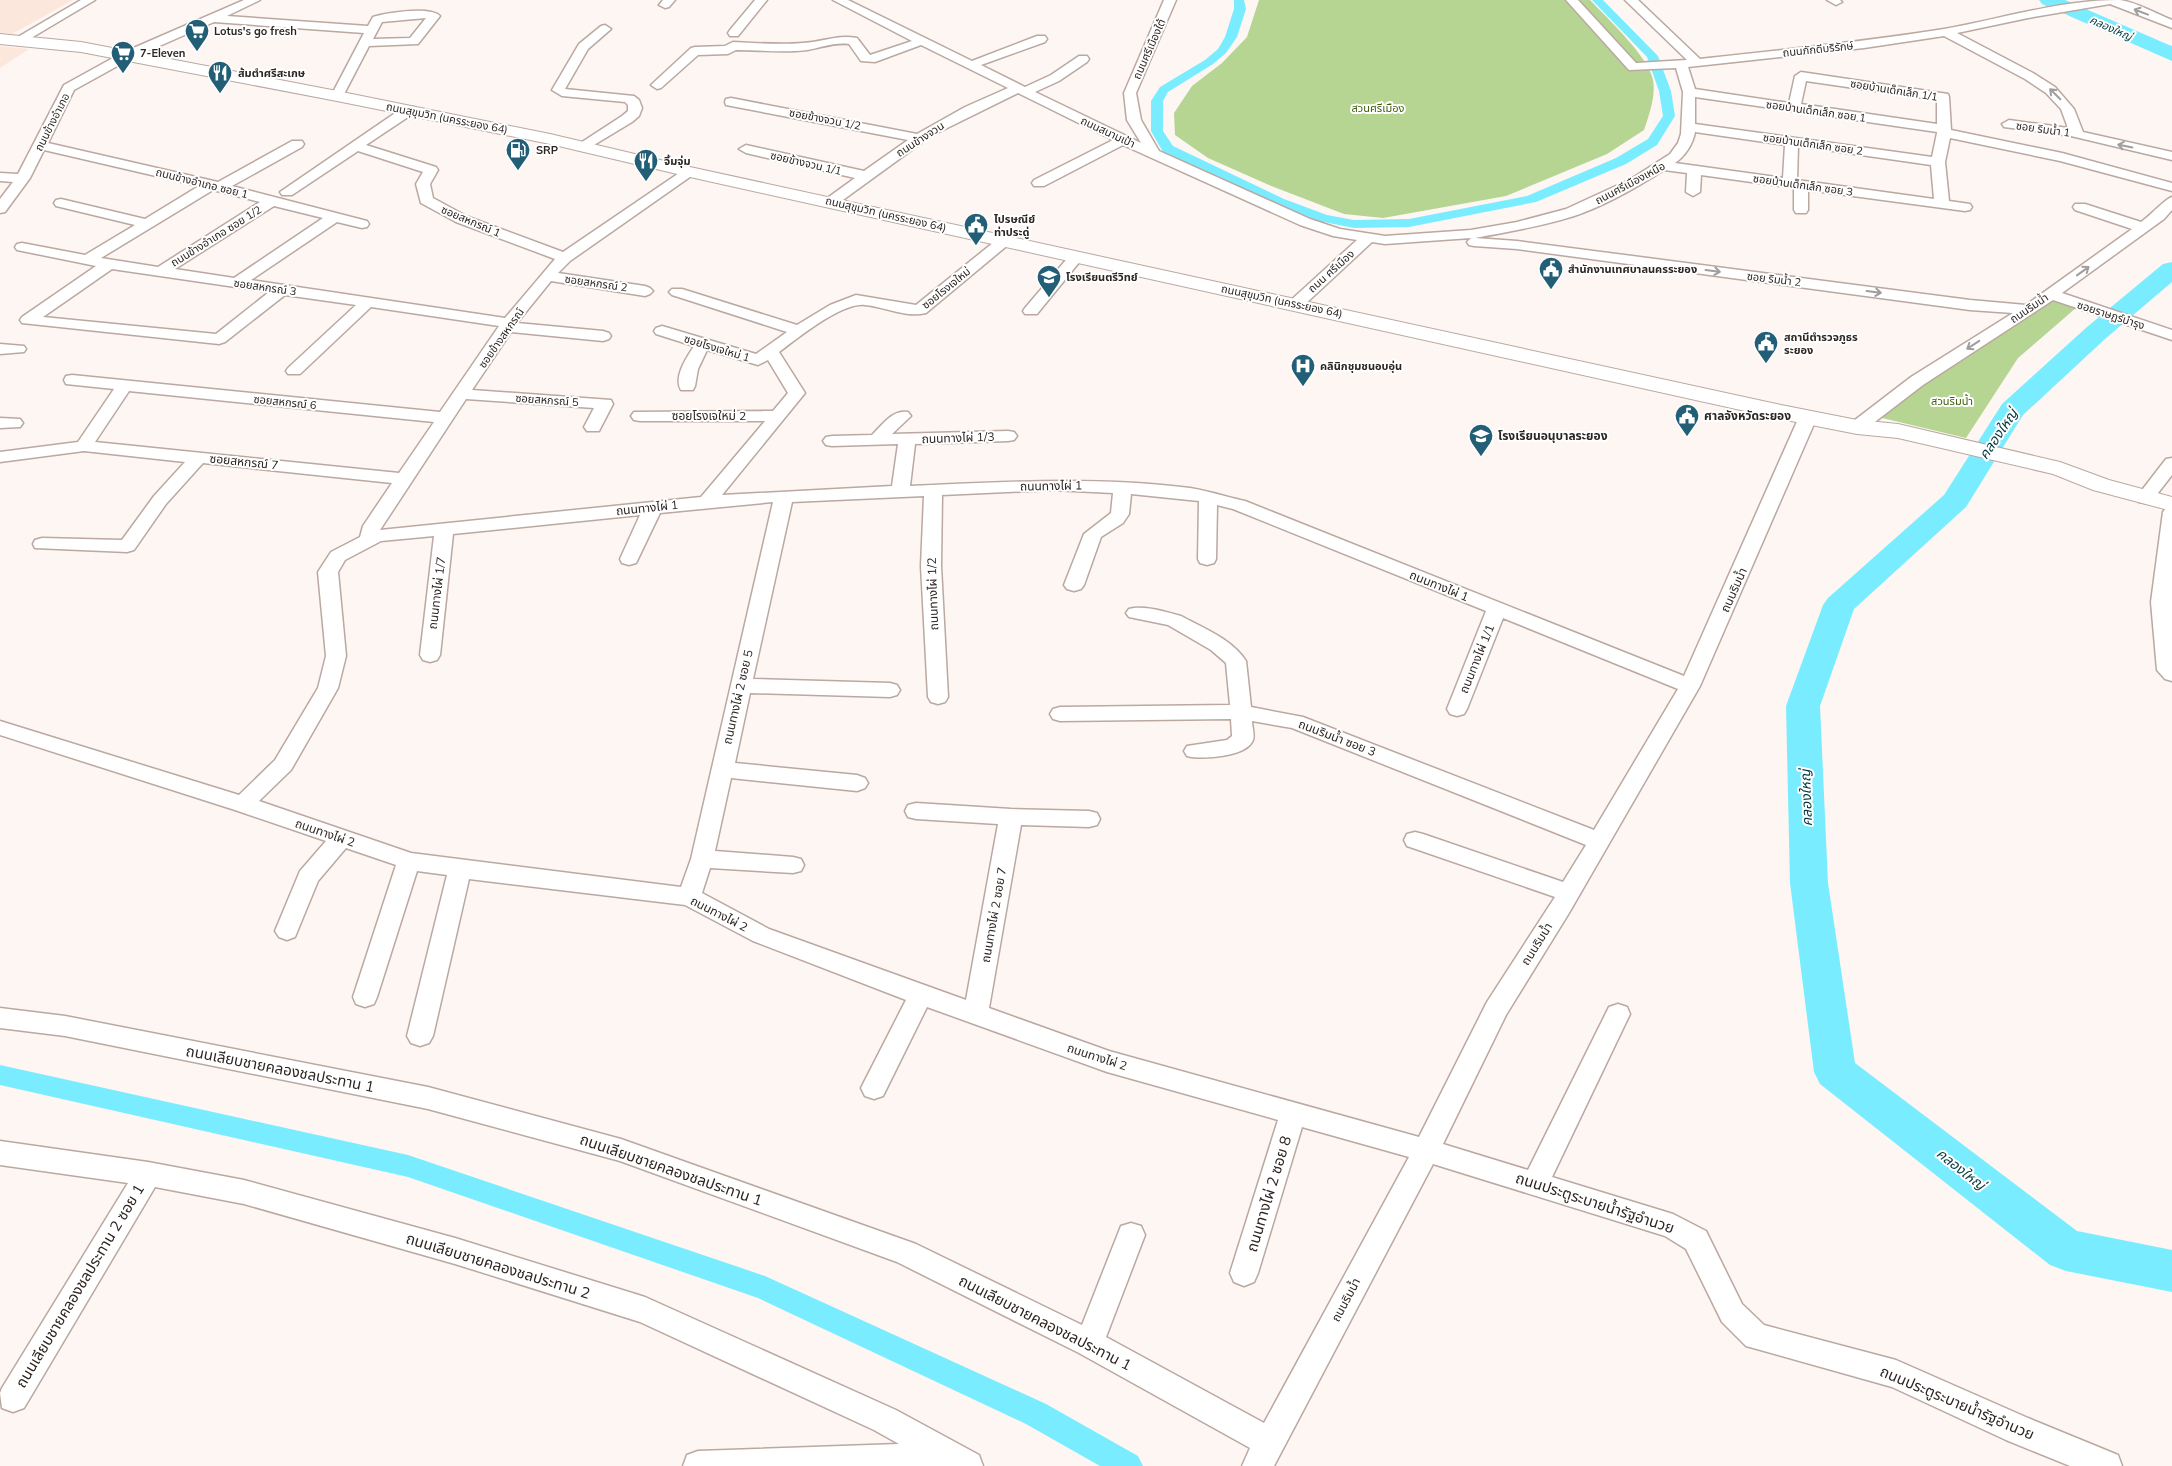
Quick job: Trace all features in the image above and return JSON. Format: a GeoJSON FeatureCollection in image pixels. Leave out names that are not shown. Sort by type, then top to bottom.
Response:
{"type":"FeatureCollection","features":[{"type":"Feature","properties":{"kind":"street"},"geometry":{"type":"LineString","coordinates":[[8,40],[89,0]]}},
{"type":"Feature","properties":{"kind":"street"},"geometry":{"type":"LineString","coordinates":[[126,56],[254,0]]}},
{"type":"Feature","properties":{"kind":"street"},"geometry":{"type":"LineString","coordinates":[[734,33],[761,0]]}},
{"type":"Feature","properties":{"kind":"street","name":"ถนนสนามเป้า"},"geometry":{"type":"LineString","coordinates":[[839,0],[857,3],[922,41],[1020,91],[1123,140],[1305,222],[1338,233],[1367,239],[1385,240]]}},
{"type":"Feature","properties":{"kind":"street","name":"ถนนศรีเมืองใต้"},"geometry":{"type":"LineString","coordinates":[[1154,154],[1139,129],[1131,108],[1130,93],[1170,0]]}},
{"type":"Feature","properties":{"kind":"street","name":"ถนนภักดีบริรักษ์"},"geometry":{"type":"LineString","coordinates":[[1572,0],[1633,67],[1697,63],[1864,44],[1946,32],[2028,14],[2110,0]]}},
{"type":"Feature","properties":{"kind":"street"},"geometry":{"type":"LineString","coordinates":[[1631,0],[1697,63]]}},
{"type":"Feature","properties":{"kind":"street"},"geometry":{"type":"LineString","coordinates":[[2110,0],[2172,24]]}},
{"type":"Feature","properties":{"kind":"street"},"geometry":{"type":"LineString","coordinates":[[336,96],[374,25],[385,16],[429,14],[434,16],[414,41],[365,43]]}},
{"type":"Feature","properties":{"kind":"street"},"geometry":{"type":"LineString","coordinates":[[213,19],[374,25]]}},
{"type":"Feature","properties":{"kind":"street"},"geometry":{"type":"LineString","coordinates":[[584,148],[627,119],[636,108],[629,99],[558,90],[583,47],[605,29]]}},
{"type":"Feature","properties":{"kind":"street"},"geometry":{"type":"LineString","coordinates":[[1946,32],[2046,84],[2065,104],[2075,122],[2077,135],[2172,156]]}},
{"type":"Feature","properties":{"kind":"street"},"geometry":{"type":"LineString","coordinates":[[971,65],[1041,39]]}},
{"type":"Feature","properties":{"kind":"street","name":"ถนนสุขุมวิท (นครระยอง 64)"},"geometry":{"type":"LineString","coordinates":[[8,40],[81,48],[409,110],[1857,427],[2101,485],[2172,504]]}},
{"type":"Feature","properties":{"kind":"street"},"geometry":{"type":"LineString","coordinates":[[782,58],[800,47],[824,40],[853,41],[865,58],[871,59],[922,41]]}},
{"type":"Feature","properties":{"kind":"street"},"geometry":{"type":"LineString","coordinates":[[657,85],[695,51],[728,50],[733,46],[800,47]]}},
{"type":"Feature","properties":{"kind":"street","name":"ถนนข้างอำเภอ"},"geometry":{"type":"LineString","coordinates":[[0,209],[23,178],[69,88],[126,56]]}},
{"type":"Feature","properties":{"kind":"street","name":"ถนนข้างจวน"},"geometry":{"type":"LineString","coordinates":[[831,202],[920,138],[970,110],[1055,78],[1083,59]]}},
{"type":"Feature","properties":{"kind":"street","name":"ถนนศรีเมืองเหนือ"},"geometry":{"type":"LineString","coordinates":[[1385,240],[1424,239],[1501,229],[1571,212],[1610,196],[1664,166],[1675,158],[1685,144],[1689,127],[1689,92],[1676,64]]}},
{"type":"Feature","properties":{"kind":"street","name":"ซอยบ้านเด็กเล็ก 1/1"},"geometry":{"type":"LineString","coordinates":[[1794,108],[1801,76],[1943,97],[1944,131],[1938,162],[1942,204]]}},
{"type":"Feature","properties":{"kind":"street","name":"ซอยบ้านเด็กเล็ก ซอย 1"},"geometry":{"type":"LineString","coordinates":[[1689,92],[1944,131]]}},
{"type":"Feature","properties":{"kind":"street","name":"ซอยข้างจวน 1/2"},"geometry":{"type":"LineString","coordinates":[[731,102],[785,110],[920,138]]}},
{"type":"Feature","properties":{"kind":"street"},"geometry":{"type":"LineString","coordinates":[[287,192],[409,110]]}},
{"type":"Feature","properties":{"kind":"street","name":"ซอย ริมน้ำ 1"},"geometry":{"type":"LineString","coordinates":[[2009,124],[2077,133]]}},
{"type":"Feature","properties":{"kind":"street","name":"ซอยบ้านเด็กเล็ก ซอย 2"},"geometry":{"type":"LineString","coordinates":[[1689,127],[1938,162]]}},
{"type":"Feature","properties":{"kind":"street"},"geometry":{"type":"LineString","coordinates":[[2039,152],[2044,129]]}},
{"type":"Feature","properties":{"kind":"street"},"geometry":{"type":"LineString","coordinates":[[1944,131],[2039,152],[2172,187]]}},
{"type":"Feature","properties":{"kind":"street"},"geometry":{"type":"LineString","coordinates":[[1039,183],[1123,140]]}},
{"type":"Feature","properties":{"kind":"street"},"geometry":{"type":"LineString","coordinates":[[1792,141],[1795,184],[1801,210]]}},
{"type":"Feature","properties":{"kind":"street"},"geometry":{"type":"LineString","coordinates":[[87,260],[145,223],[297,144]]}},
{"type":"Feature","properties":{"kind":"street","name":"ถนนข้างอำเภอ ซอย 1"},"geometry":{"type":"LineString","coordinates":[[41,145],[216,186],[362,224]]}},
{"type":"Feature","properties":{"kind":"street","name":"ซอยสหกรณ์ 1"},"geometry":{"type":"LineString","coordinates":[[357,146],[431,170],[423,184],[423,193],[426,200],[432,204],[461,219],[565,258]]}},
{"type":"Feature","properties":{"kind":"street","name":"ซอยข้างจวน 1/1"},"geometry":{"type":"LineString","coordinates":[[746,149],[866,176]]}},
{"type":"Feature","properties":{"kind":"street","name":"ซอยบ้านเด็กเล็ก ซอย 3"},"geometry":{"type":"LineString","coordinates":[[1664,166],[1965,207]]}},
{"type":"Feature","properties":{"kind":"street"},"geometry":{"type":"LineString","coordinates":[[1693,192],[1694,170]]}},
{"type":"Feature","properties":{"kind":"street","name":"ซอยข้างสหกรณ์"},"geometry":{"type":"LineString","coordinates":[[373,538],[372,526],[508,325],[547,276],[565,258],[690,172]]}},
{"type":"Feature","properties":{"kind":"street"},"geometry":{"type":"LineString","coordinates":[[0,177],[23,178]]}},
{"type":"Feature","properties":{"kind":"street","name":"ถนนริมน้ำ"},"geometry":{"type":"LineString","coordinates":[[1857,427],[1917,381],[2029,310],[2143,228],[2159,216],[2172,200]]}},
{"type":"Feature","properties":{"kind":"street","name":"ถนนข้างอำเภอ ซอย 1/2"},"geometry":{"type":"LineString","coordinates":[[160,272],[272,201]]}},
{"type":"Feature","properties":{"kind":"street"},"geometry":{"type":"LineString","coordinates":[[61,203],[145,223]]}},
{"type":"Feature","properties":{"kind":"street"},"geometry":{"type":"LineString","coordinates":[[2080,207],[2143,228]]}},
{"type":"Feature","properties":{"kind":"street"},"geometry":{"type":"LineString","coordinates":[[1546,249],[1556,243],[1554,229],[1571,212]]}},
{"type":"Feature","properties":{"kind":"street"},"geometry":{"type":"LineString","coordinates":[[237,283],[335,217]]}},
{"type":"Feature","properties":{"kind":"street","name":"ถนนศรีเมืองเหนือ"},"geometry":{"type":"LineString","coordinates":[[1518,226],[1540,228],[1556,235]]}},
{"type":"Feature","properties":{"kind":"street"},"geometry":{"type":"LineString","coordinates":[[1501,229],[1504,237],[1517,245]]}},
{"type":"Feature","properties":{"kind":"street","name":"ซอย ริมน้ำ 2"},"geometry":{"type":"LineString","coordinates":[[1556,235],[1565,246],[1578,253]]}},
{"type":"Feature","properties":{"kind":"street","name":"ถนน ศรีเมือง"},"geometry":{"type":"LineString","coordinates":[[1296,304],[1367,239]]}},
{"type":"Feature","properties":{"kind":"street","name":"ซอย ริมน้ำ 2"},"geometry":{"type":"LineString","coordinates":[[1424,239],[1517,245],[1970,305],[2029,310]]}},
{"type":"Feature","properties":{"kind":"street","name":"ซอยโรงเจใหม่"},"geometry":{"type":"LineString","coordinates":[[770,351],[846,302],[857,299],[910,311],[920,310],[1004,240]]}},
{"type":"Feature","properties":{"kind":"street","name":"ซอยสหกรณ์ 3"},"geometry":{"type":"LineString","coordinates":[[22,247],[160,272],[368,302],[508,325],[602,336]]}},
{"type":"Feature","properties":{"kind":"street"},"geometry":{"type":"LineString","coordinates":[[1031,311],[1076,256]]}},
{"type":"Feature","properties":{"kind":"street"},"geometry":{"type":"LineString","coordinates":[[109,264],[28,320],[219,339],[281,290]]}},
{"type":"Feature","properties":{"kind":"street","name":"ซอยสหกรณ์ 2"},"geometry":{"type":"LineString","coordinates":[[547,276],[645,290]]}},
{"type":"Feature","properties":{"kind":"street"},"geometry":{"type":"LineString","coordinates":[[677,292],[799,331]]}},
{"type":"Feature","properties":{"kind":"street","name":"ซอยราษฎร์บำรุง"},"geometry":{"type":"LineString","coordinates":[[2050,294],[2172,335]]}},
{"type":"Feature","properties":{"kind":"street"},"geometry":{"type":"LineString","coordinates":[[294,370],[368,302]]}},
{"type":"Feature","properties":{"kind":"street","name":"ซอย ริมน้ำ 2"},"geometry":{"type":"LineString","coordinates":[[1970,305],[1990,314],[2004,325]]}},
{"type":"Feature","properties":{"kind":"street","name":"ซอยโรงเจใหม่ 1"},"geometry":{"type":"LineString","coordinates":[[662,331],[758,360],[770,351]]}},
{"type":"Feature","properties":{"kind":"street"},"geometry":{"type":"LineString","coordinates":[[687,386],[686,378],[690,368],[704,344]]}},
{"type":"Feature","properties":{"kind":"street"},"geometry":{"type":"LineString","coordinates":[[0,350],[18,349]]}},
{"type":"Feature","properties":{"kind":"street"},"geometry":{"type":"LineString","coordinates":[[707,502],[797,393],[770,351]]}},
{"type":"Feature","properties":{"kind":"street","name":"ซอยสหกรณ์ 6"},"geometry":{"type":"LineString","coordinates":[[72,380],[446,418]]}},
{"type":"Feature","properties":{"kind":"street"},"geometry":{"type":"LineString","coordinates":[[84,446],[125,385]]}},
{"type":"Feature","properties":{"kind":"street","name":"ซอยสหกรณ์ 5"},"geometry":{"type":"LineString","coordinates":[[462,394],[605,404],[593,427]]}},
{"type":"Feature","properties":{"kind":"street","name":"ซอยโรงเจใหม่ 2"},"geometry":{"type":"LineString","coordinates":[[640,416],[777,416]]}},
{"type":"Feature","properties":{"kind":"street"},"geometry":{"type":"LineString","coordinates":[[876,440],[902,416]]}},
{"type":"Feature","properties":{"kind":"street","name":"ถนนริมน้ำ"},"geometry":{"type":"LineString","coordinates":[[1264,1452],[1426,1150],[1496,1009],[1568,893],[1690,686],[1808,417]]}},
{"type":"Feature","properties":{"kind":"street","name":"ถนนทางไผ่ 1/3"},"geometry":{"type":"LineString","coordinates":[[832,441],[1008,436]]}},
{"type":"Feature","properties":{"kind":"street","name":"ถนนทางไผ่ 1/3"},"geometry":{"type":"LineString","coordinates":[[900,492],[907,439]]}},
{"type":"Feature","properties":{"kind":"street","name":"ซอยสหกรณ์ 7"},"geometry":{"type":"LineString","coordinates":[[0,457],[84,446],[405,479]]}},
{"type":"Feature","properties":{"kind":"street"},"geometry":{"type":"LineString","coordinates":[[42,544],[127,546],[160,500],[198,458]]}},
{"type":"Feature","properties":{"kind":"street"},"geometry":{"type":"LineString","coordinates":[[2145,498],[2172,463]]}},
{"type":"Feature","properties":{"kind":"street","name":"ถนนทางไผ่ 1"},"geometry":{"type":"LineString","coordinates":[[373,538],[654,507],[784,496],[1073,485],[1208,497],[1239,505],[1690,686]]}},
{"type":"Feature","properties":{"kind":"street"},"geometry":{"type":"LineString","coordinates":[[1074,585],[1093,534],[1116,519],[1120,514],[1122,488]]}},
{"type":"Feature","properties":{"kind":"street","name":"ถนนทางไผ่ 1/2"},"geometry":{"type":"LineString","coordinates":[[933,491],[931,566],[938,697]]}},
{"type":"Feature","properties":{"kind":"street","name":"ถนนทางไผ่ 2 ซอย 5"},"geometry":{"type":"LineString","coordinates":[[689,897],[702,859],[784,496]]}},
{"type":"Feature","properties":{"kind":"street"},"geometry":{"type":"LineString","coordinates":[[1207,560],[1208,497]]}},
{"type":"Feature","properties":{"kind":"street"},"geometry":{"type":"LineString","coordinates":[[629,560],[654,507]]}},
{"type":"Feature","properties":{"kind":"street"},"geometry":{"type":"LineString","coordinates":[[2172,512],[2161,602],[2167,670],[2172,674]]}},
{"type":"Feature","properties":{"kind":"street","name":"ถนนทางไผ่ 1/7"},"geometry":{"type":"LineString","coordinates":[[430,655],[444,530]]}},
{"type":"Feature","properties":{"kind":"street"},"geometry":{"type":"LineString","coordinates":[[243,804],[283,765],[328,688],[336,656],[328,572],[338,556],[373,538]]}},
{"type":"Feature","properties":{"kind":"street","name":"ถนนทางไผ่ 1/1"},"geometry":{"type":"LineString","coordinates":[[1457,709],[1497,609]]}},
{"type":"Feature","properties":{"kind":"street"},"geometry":{"type":"LineString","coordinates":[[1136,613],[1174,620],[1218,645],[1236,661],[1243,738],[1239,744],[1222,749],[1195,752]]}},
{"type":"Feature","properties":{"kind":"street"},"geometry":{"type":"LineString","coordinates":[[741,686],[890,690]]}},
{"type":"Feature","properties":{"kind":"street","name":"ถนนริมน้ำ ซอย 3"},"geometry":{"type":"LineString","coordinates":[[1060,714],[1242,712],[1296,722],[1598,841]]}},
{"type":"Feature","properties":{"kind":"street","name":"ถนนทางไผ่ 2"},"geometry":{"type":"LineString","coordinates":[[0,728],[243,804],[409,861],[689,897],[761,935],[921,995],[1108,1061],[1426,1150]]}},
{"type":"Feature","properties":{"kind":"street"},"geometry":{"type":"LineString","coordinates":[[722,769],[857,783]]}},
{"type":"Feature","properties":{"kind":"street"},"geometry":{"type":"LineString","coordinates":[[916,811],[1011,817],[1089,819]]}},
{"type":"Feature","properties":{"kind":"street","name":"ถนนทางไผ่ 2 ซอย 7"},"geometry":{"type":"LineString","coordinates":[[976,1013],[1011,817]]}},
{"type":"Feature","properties":{"kind":"street"},"geometry":{"type":"LineString","coordinates":[[287,931],[308,878],[341,838]]}},
{"type":"Feature","properties":{"kind":"street"},"geometry":{"type":"LineString","coordinates":[[1415,840],[1568,893]]}},
{"type":"Feature","properties":{"kind":"street"},"geometry":{"type":"LineString","coordinates":[[702,859],[793,865]]}},
{"type":"Feature","properties":{"kind":"street"},"geometry":{"type":"LineString","coordinates":[[366,997],[409,861]]}},
{"type":"Feature","properties":{"kind":"street"},"geometry":{"type":"LineString","coordinates":[[420,1036],[460,869]]}},
{"type":"Feature","properties":{"kind":"street"},"geometry":{"type":"LineString","coordinates":[[874,1088],[921,995]]}},
{"type":"Feature","properties":{"kind":"street"},"geometry":{"type":"LineString","coordinates":[[1535,1184],[1618,1014]]}},
{"type":"Feature","properties":{"kind":"street","name":"ถนนเลียบชายคลองชลประทาน 1"},"geometry":{"type":"LineString","coordinates":[[0,1018],[65,1026],[428,1098],[620,1150],[906,1253],[1089,1343],[1264,1452]]}},
{"type":"Feature","properties":{"kind":"street","name":"ถนนทางไผ่ 2 ซอย 8"},"geometry":{"type":"LineString","coordinates":[[1244,1273],[1293,1114]]}},
{"type":"Feature","properties":{"kind":"street","name":"ถนนประตูระบายน้ำรัฐอำนวย"},"geometry":{"type":"LineString","coordinates":[[1426,1150],[1673,1226],[1696,1240],[1732,1313],[1756,1336],[1896,1374],[2016,1429],[2107,1466]]}},
{"type":"Feature","properties":{"kind":"street","name":"ถนนเลียบชายคลองชลประทาน 2"},"geometry":{"type":"LineString","coordinates":[[0,1153],[148,1174],[254,1195],[455,1251],[645,1310],[885,1420],[965,1464]]}},
{"type":"Feature","properties":{"kind":"street","name":"ถนนเลียบชายคลองชลประทาน 2 ซอย 1"},"geometry":{"type":"LineString","coordinates":[[13,1398],[148,1174]]}},
{"type":"Feature","properties":{"kind":"street"},"geometry":{"type":"LineString","coordinates":[[1089,1343],[1131,1235]]}},
{"type":"Feature","properties":{"kind":"street"},"geometry":{"type":"LineString","coordinates":[[698,1466],[882,1462],[965,1464]]}},
{"type":"Feature","properties":{"kind":"shaded area"},"geometry":{"type":"Polygon","coordinates":[[[0,0],[73,0],[12,34],[0,33],[0,0]]]}},
{"type":"Feature","properties":{"kind":"shaded area"},"geometry":{"type":"Polygon","coordinates":[[[0,46],[29,49],[0,68],[0,46]]]}},
{"type":"Feature","properties":{"kind":"green space","name":"สวนศรีเมือง"},"geometry":{"type":"Polygon","coordinates":[[[1259,0],[1590,0],[1636,49],[1650,71],[1654,86],[1650,112],[1644,130],[1607,154],[1506,196],[1383,218],[1344,214],[1269,185],[1208,158],[1175,135],[1174,113],[1192,86],[1222,63],[1247,37],[1259,0]]]}},
{"type":"Feature","properties":{"kind":"green space","name":"สวนริมน้ำ"},"geometry":{"type":"Polygon","coordinates":[[[2053,297],[2077,307],[2018,358],[1966,438],[1878,417],[1926,380],[2053,297]]]}},
{"type":"Feature","properties":{"kind":"waterway"},"geometry":{"type":"LineString","coordinates":[[1239,0],[1240,9],[1231,37],[1222,51],[1209,62],[1164,90],[1157,101],[1157,131],[1168,149],[1279,202],[1324,218],[1354,224],[1409,223],[1531,199],[1621,161],[1653,142],[1669,116],[1665,91],[1652,56],[1597,0]]}},
{"type":"Feature","properties":{"kind":"waterway","name":"คลองใหญ่"},"geometry":{"type":"LineString","coordinates":[[2049,0],[2172,55]]}},
{"type":"Feature","properties":{"kind":"waterway","name":"คลองใหญ่"},"geometry":{"type":"LineString","coordinates":[[2172,269],[2096,333],[2012,410],[1955,501],[1839,605],[1803,706],[1809,883],[1835,1072],[2066,1250],[2172,1271]]}},
{"type":"Feature","properties":{"kind":"waterway"},"geometry":{"type":"LineString","coordinates":[[0,1075],[408,1166],[765,1288],[1036,1414],[1128,1466]]}},
{"type":"Feature","properties":{"kind":"place","name":"Lotus's go fresh"},"geometry":{"type":"Point","coordinates":[197,52]}},
{"type":"Feature","properties":{"kind":"place","name":"7-Eleven"},"geometry":{"type":"Point","coordinates":[123,74]}},
{"type":"Feature","properties":{"kind":"place","name":"ส้มตำศรีสะเกษ"},"geometry":{"type":"Point","coordinates":[220,94]}},
{"type":"Feature","properties":{"kind":"place","name":"SRP"},"geometry":{"type":"Point","coordinates":[518,171]}},
{"type":"Feature","properties":{"kind":"place","name":"จิ้มจุ่ม"},"geometry":{"type":"Point","coordinates":[646,182]}},
{"type":"Feature","properties":{"kind":"place","name":"ไปรษณีย์ ท่าประดู่"},"geometry":{"type":"Point","coordinates":[976,246]}},
{"type":"Feature","properties":{"kind":"place","name":"สำนักงานเทศบาลนครระยอง"},"geometry":{"type":"Point","coordinates":[1551,290]}},
{"type":"Feature","properties":{"kind":"place","name":"โรงเรียนตรีวิทย์"},"geometry":{"type":"Point","coordinates":[1049,298]}},
{"type":"Feature","properties":{"kind":"place","name":"สถานีตำรวจภูธร ระยอง"},"geometry":{"type":"Point","coordinates":[1766,364]}},
{"type":"Feature","properties":{"kind":"place","name":"คลินิกชุมชนอบอุ่น"},"geometry":{"type":"Point","coordinates":[1303,387]}},
{"type":"Feature","properties":{"kind":"place","name":"ศาลจังหวัดระยอง"},"geometry":{"type":"Point","coordinates":[1687,437]}},
{"type":"Feature","properties":{"kind":"place","name":"โรงเรียนอนุบาลระยอง"},"geometry":{"type":"Point","coordinates":[1481,457]}}]}
